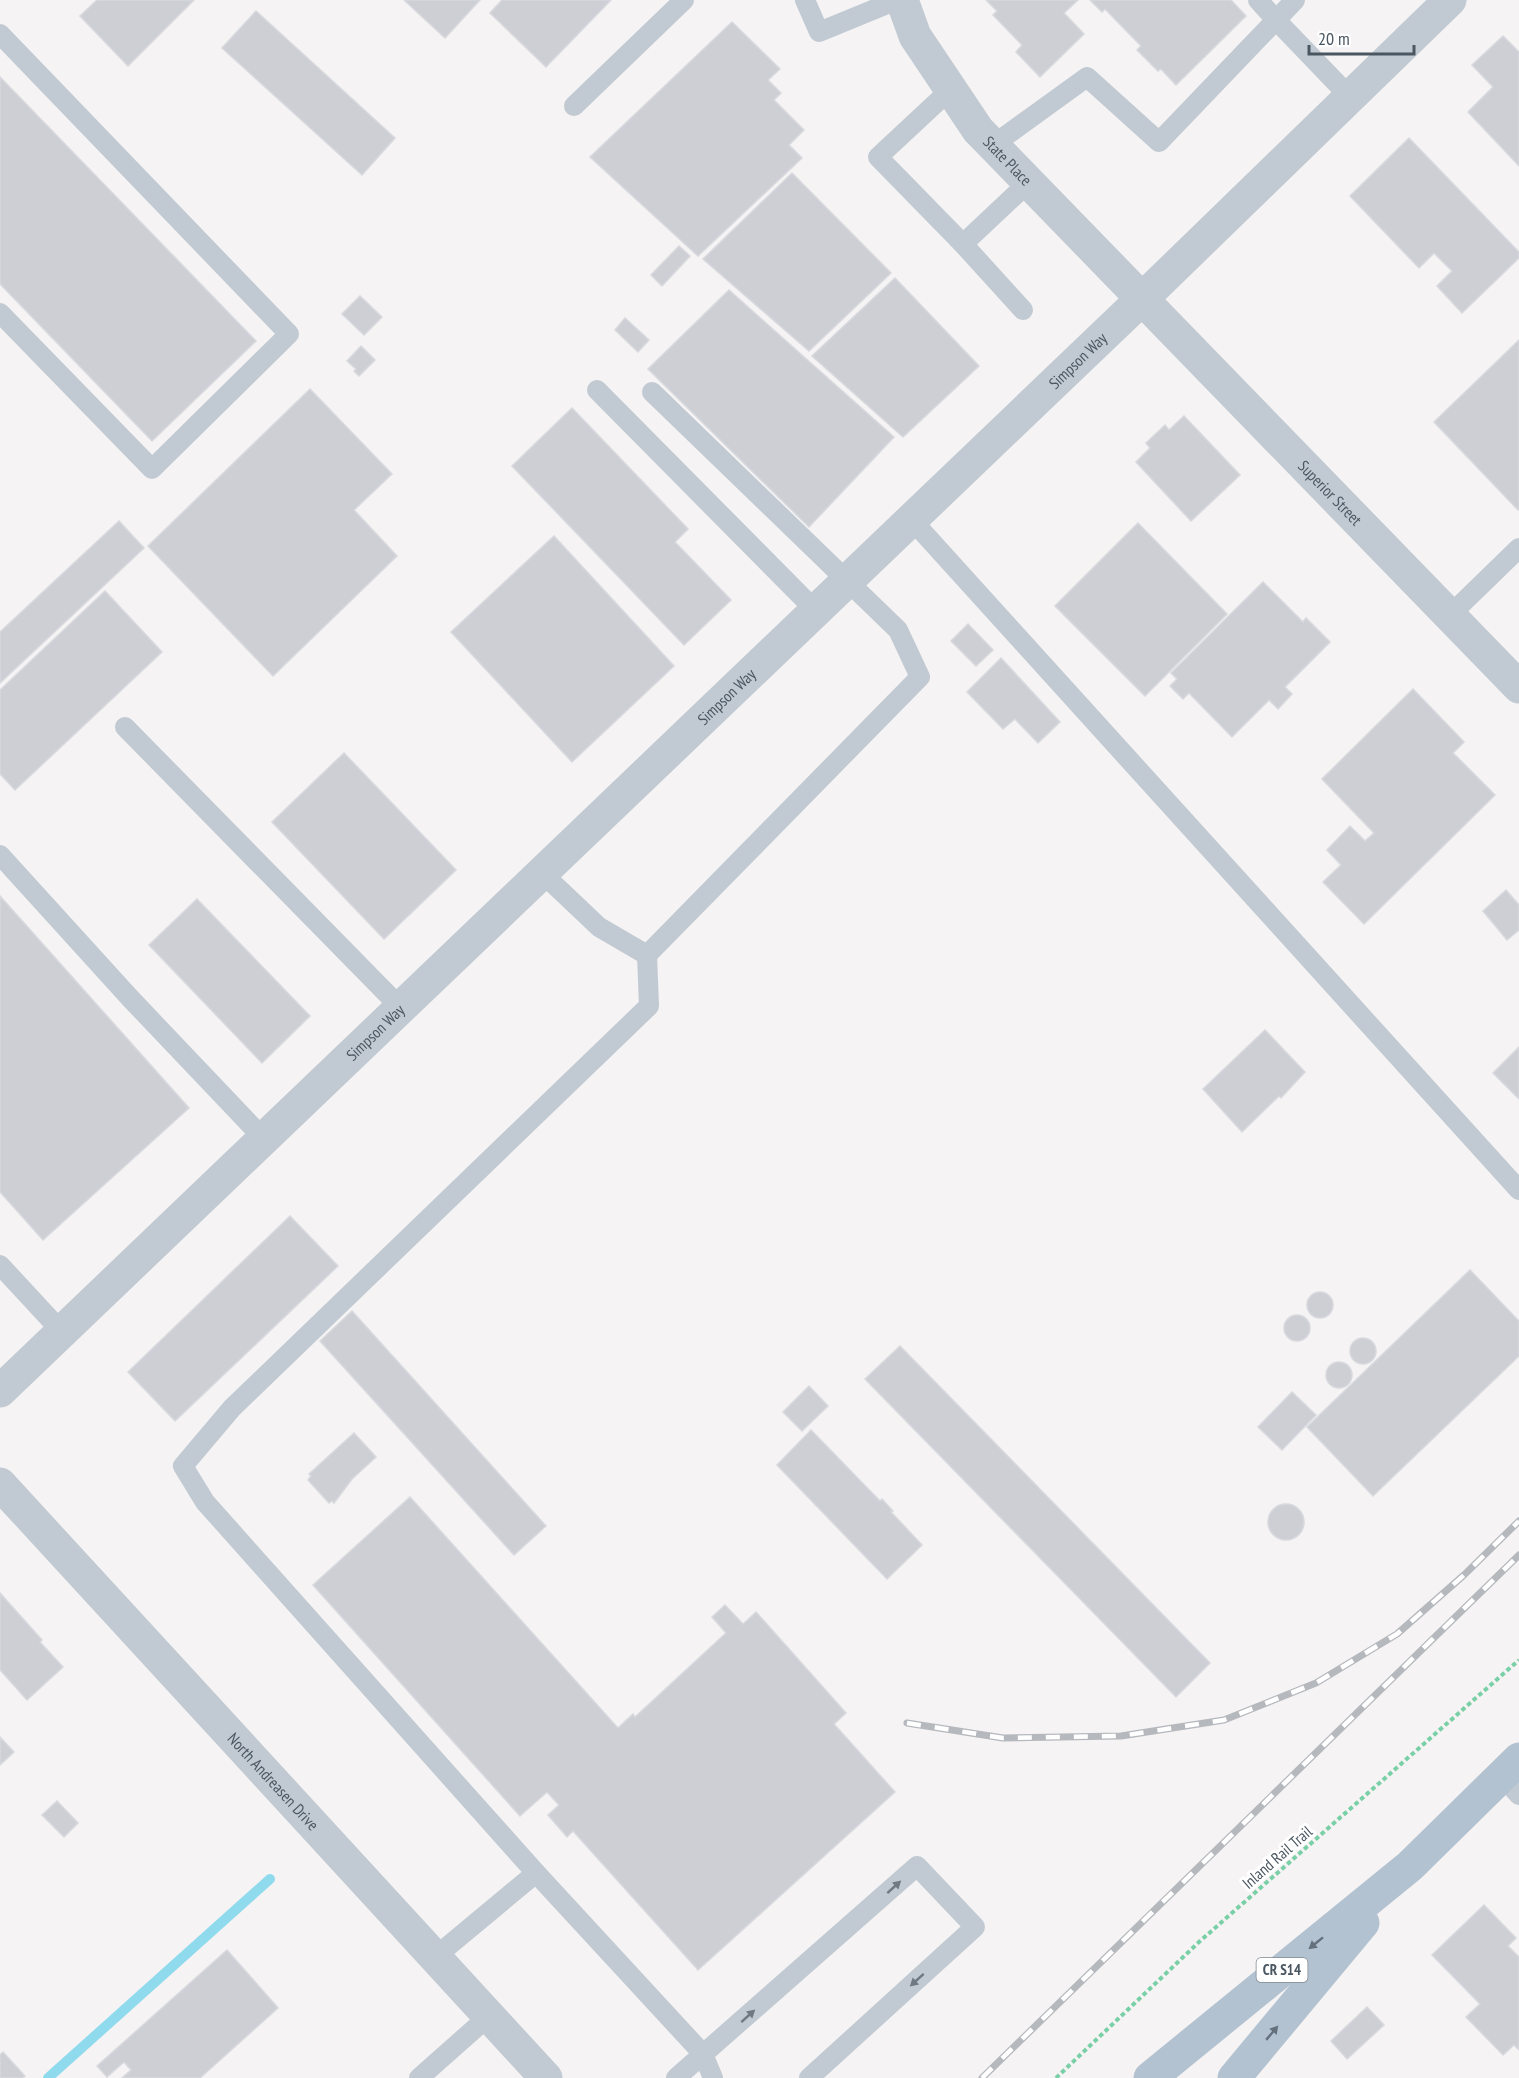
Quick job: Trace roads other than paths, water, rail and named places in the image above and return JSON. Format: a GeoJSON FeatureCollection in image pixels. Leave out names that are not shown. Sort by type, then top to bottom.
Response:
{"type":"FeatureCollection","features":[{"type":"Feature","properties":{"kind":"main road","name":"CR S14"},"geometry":{"type":"LineString","coordinates":[[1150,2078],[1410,1866],[1513,1776]]}},
{"type":"Feature","properties":{"kind":"main road","name":"CR S14"},"geometry":{"type":"LineString","coordinates":[[1234,2078],[1410,1866]]}},
{"type":"Feature","properties":{"kind":"street","name":"State Place"},"geometry":{"type":"LineString","coordinates":[[899,0],[915,36],[978,130],[1143,298]]}},
{"type":"Feature","properties":{"kind":"street","name":"Simpson Way"},"geometry":{"type":"LineString","coordinates":[[0,1391],[1143,298],[1450,0]]}},
{"type":"Feature","properties":{"kind":"street","name":"Superior Street"},"geometry":{"type":"LineString","coordinates":[[1143,298],[1519,687]]}},
{"type":"Feature","properties":{"kind":"street","name":"North Andreasen Drive"},"geometry":{"type":"LineString","coordinates":[[0,1484],[546,2078]]}},
{"type":"Feature","properties":{"kind":"lane"},"geometry":{"type":"LineString","coordinates":[[574,106],[684,0]]}},
{"type":"Feature","properties":{"kind":"lane"},"geometry":{"type":"LineString","coordinates":[[805,0],[819,33],[899,0]]}},
{"type":"Feature","properties":{"kind":"lane"},"geometry":{"type":"LineString","coordinates":[[1258,0],[1350,98]]}},
{"type":"Feature","properties":{"kind":"lane"},"geometry":{"type":"LineString","coordinates":[[993,145],[1087,77],[1159,141],[1295,0]]}},
{"type":"Feature","properties":{"kind":"lane"},"geometry":{"type":"LineString","coordinates":[[0,34],[289,334],[153,469],[0,313]]}},
{"type":"Feature","properties":{"kind":"lane"},"geometry":{"type":"LineString","coordinates":[[951,89],[878,157],[963,243],[1023,310]]}},
{"type":"Feature","properties":{"kind":"lane"},"geometry":{"type":"LineString","coordinates":[[963,243],[1029,182]]}},
{"type":"Feature","properties":{"kind":"lane"},"geometry":{"type":"LineString","coordinates":[[597,390],[815,610]]}},
{"type":"Feature","properties":{"kind":"lane"},"geometry":{"type":"LineString","coordinates":[[652,392],[898,630],[920,677],[647,955],[649,1006],[232,1408],[183,1466],[205,1502],[536,1873],[703,2054],[713,2078]]}},
{"type":"Feature","properties":{"kind":"lane"},"geometry":{"type":"LineString","coordinates":[[911,519],[1519,1190]]}},
{"type":"Feature","properties":{"kind":"lane"},"geometry":{"type":"LineString","coordinates":[[1450,615],[1519,548]]}},
{"type":"Feature","properties":{"kind":"lane"},"geometry":{"type":"LineString","coordinates":[[125,727],[401,1008]]}},
{"type":"Feature","properties":{"kind":"lane"},"geometry":{"type":"LineString","coordinates":[[0,855],[130,998],[264,1138]]}},
{"type":"Feature","properties":{"kind":"lane"},"geometry":{"type":"LineString","coordinates":[[542,873],[600,927],[647,955]]}},
{"type":"Feature","properties":{"kind":"lane"},"geometry":{"type":"LineString","coordinates":[[0,1264],[62,1332]]}},
{"type":"Feature","properties":{"kind":"lane"},"geometry":{"type":"LineString","coordinates":[[676,2078],[917,1866],[975,1927],[809,2078]]}},
{"type":"Feature","properties":{"kind":"lane"},"geometry":{"type":"LineString","coordinates":[[435,1957],[536,1873]]}},
{"type":"Feature","properties":{"kind":"lane"},"geometry":{"type":"LineString","coordinates":[[419,2078],[489,2016]]}},
{"type":"Feature","properties":{"kind":"waterway"},"geometry":{"type":"LineString","coordinates":[[48,2078],[270,1879]]}},
{"type":"Feature","properties":{"kind":"railway"},"geometry":{"type":"LineString","coordinates":[[907,1723],[1003,1738],[1121,1736],[1224,1720],[1316,1683],[1397,1634],[1464,1575],[1519,1521]]}},
{"type":"Feature","properties":{"kind":"railway"},"geometry":{"type":"LineString","coordinates":[[982,2078],[1519,1555]]}}]}
